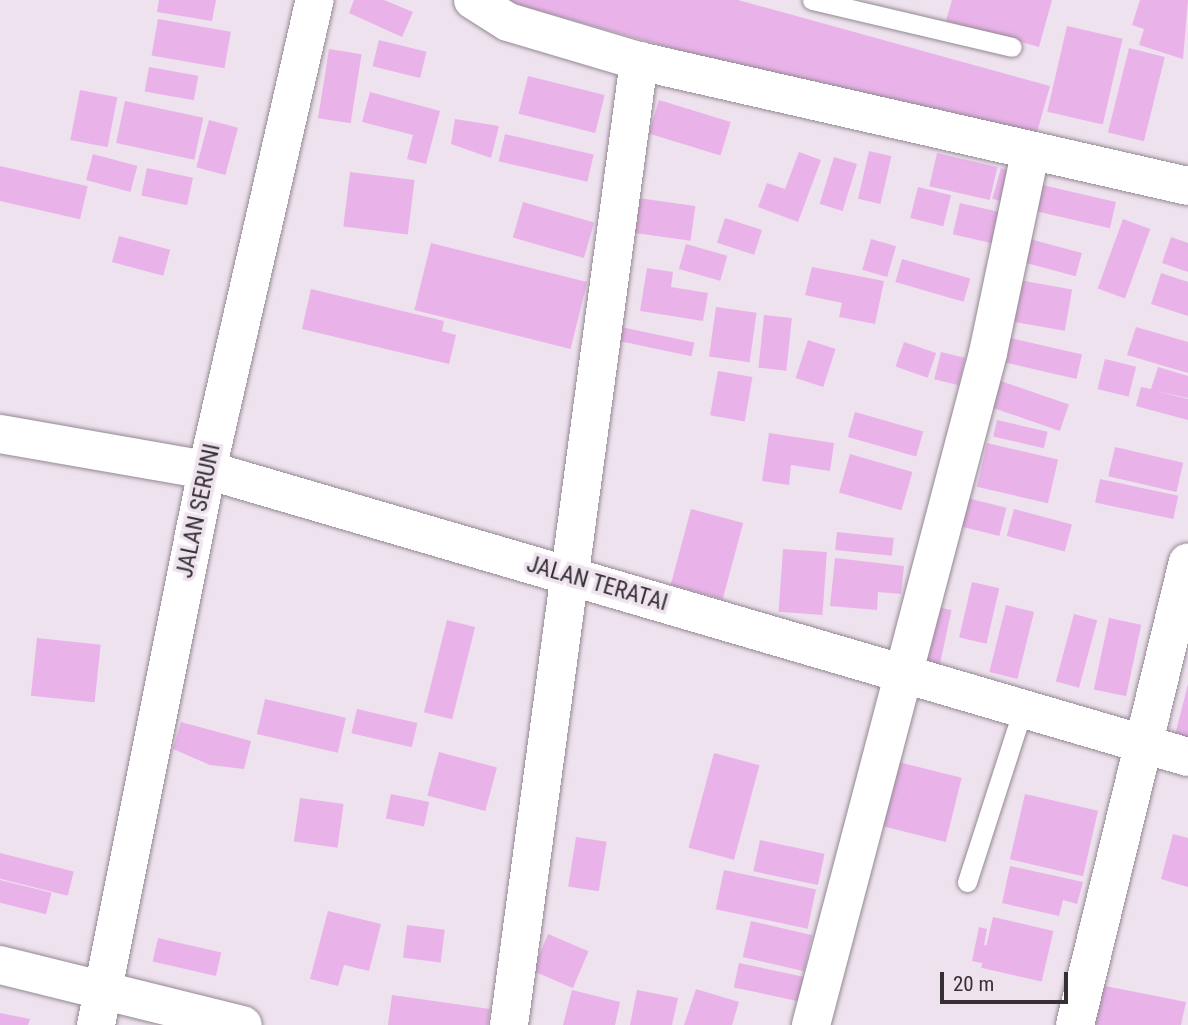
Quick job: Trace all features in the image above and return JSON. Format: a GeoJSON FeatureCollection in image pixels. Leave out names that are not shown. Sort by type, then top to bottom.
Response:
{"type":"FeatureCollection","features":[{"type":"Feature","properties":{"kind":"street","name":"JALAN SERUNI"},"geometry":{"type":"LineString","coordinates":[[96,1025],[101,988],[207,470],[315,0]]}},
{"type":"Feature","properties":{"kind":"street"},"geometry":{"type":"LineString","coordinates":[[473,0],[508,22],[639,61],[1030,154],[1188,186]]}},
{"type":"Feature","properties":{"kind":"street"},"geometry":{"type":"LineString","coordinates":[[509,1025],[572,577],[639,61]]}},
{"type":"Feature","properties":{"kind":"street"},"geometry":{"type":"LineString","coordinates":[[811,1025],[988,353],[1030,154]]}},
{"type":"Feature","properties":{"kind":"street","name":"JALAN TERATAI"},"geometry":{"type":"LineString","coordinates":[[0,434],[207,470],[1188,757]]}},
{"type":"Feature","properties":{"kind":"street"},"geometry":{"type":"LineString","coordinates":[[1075,1025],[1139,742],[1188,563]]}},
{"type":"Feature","properties":{"kind":"street"},"geometry":{"type":"LineString","coordinates":[[0,965],[243,1025]]}},
{"type":"Feature","properties":{"kind":"lane"},"geometry":{"type":"LineString","coordinates":[[812,0],[1013,47]]}},
{"type":"Feature","properties":{"kind":"lane"},"geometry":{"type":"LineString","coordinates":[[967,882],[1023,709]]}},
{"type":"Feature","properties":{"kind":"building"},"geometry":{"type":"Polygon","coordinates":[[[159,0],[216,0],[212,21],[157,12],[159,0]]]}},
{"type":"Feature","properties":{"kind":"building"},"geometry":{"type":"Polygon","coordinates":[[[354,0],[384,0],[413,12],[402,37],[349,13],[354,0]]]}},
{"type":"Feature","properties":{"kind":"building"},"geometry":{"type":"Polygon","coordinates":[[[501,0],[738,0],[1050,86],[1032,150],[501,0]]]}},
{"type":"Feature","properties":{"kind":"building"},"geometry":{"type":"Polygon","coordinates":[[[952,0],[1052,0],[1039,47],[946,21],[952,0]]]}},
{"type":"Feature","properties":{"kind":"building"},"geometry":{"type":"Polygon","coordinates":[[[1140,0],[1188,0],[1183,59],[1139,45],[1144,29],[1132,25],[1140,0]]]}},
{"type":"Feature","properties":{"kind":"building"},"geometry":{"type":"Polygon","coordinates":[[[158,19],[231,32],[224,68],[152,55],[158,19]]]}},
{"type":"Feature","properties":{"kind":"building"},"geometry":{"type":"Polygon","coordinates":[[[1067,26],[1123,39],[1103,125],[1047,112],[1067,26]]]}},
{"type":"Feature","properties":{"kind":"building"},"geometry":{"type":"Polygon","coordinates":[[[379,40],[427,52],[420,78],[372,66],[379,40]]]}},
{"type":"Feature","properties":{"kind":"building"},"geometry":{"type":"Polygon","coordinates":[[[1129,48],[1165,57],[1144,141],[1108,132],[1129,48]]]}},
{"type":"Feature","properties":{"kind":"building"},"geometry":{"type":"Polygon","coordinates":[[[329,49],[362,54],[351,123],[318,118],[329,49]]]}},
{"type":"Feature","properties":{"kind":"building"},"geometry":{"type":"Polygon","coordinates":[[[149,67],[198,76],[194,100],[145,92],[149,67]]]}},
{"type":"Feature","properties":{"kind":"building"},"geometry":{"type":"Polygon","coordinates":[[[528,76],[605,95],[595,133],[519,114],[528,76]]]}},
{"type":"Feature","properties":{"kind":"building"},"geometry":{"type":"Polygon","coordinates":[[[80,90],[117,97],[108,147],[70,140],[80,90]]]}},
{"type":"Feature","properties":{"kind":"building"},"geometry":{"type":"Polygon","coordinates":[[[370,92],[440,111],[426,164],[407,159],[413,135],[362,122],[370,92]]]}},
{"type":"Feature","properties":{"kind":"building"},"geometry":{"type":"Polygon","coordinates":[[[659,100],[731,122],[720,155],[649,133],[659,100]]]}},
{"type":"Feature","properties":{"kind":"building"},"geometry":{"type":"Polygon","coordinates":[[[125,101],[203,118],[194,160],[116,143],[125,101]]]}},
{"type":"Feature","properties":{"kind":"building"},"geometry":{"type":"Polygon","coordinates":[[[455,119],[499,126],[491,158],[451,144],[455,119]]]}},
{"type":"Feature","properties":{"kind":"building"},"geometry":{"type":"Polygon","coordinates":[[[209,120],[238,128],[225,175],[196,167],[209,120]]]}},
{"type":"Feature","properties":{"kind":"building"},"geometry":{"type":"Polygon","coordinates":[[[505,134],[594,154],[587,182],[499,161],[505,134]]]}},
{"type":"Feature","properties":{"kind":"building"},"geometry":{"type":"Polygon","coordinates":[[[869,151],[891,156],[880,204],[858,199],[869,151]]]}},
{"type":"Feature","properties":{"kind":"building"},"geometry":{"type":"Polygon","coordinates":[[[799,152],[821,160],[798,222],[758,207],[767,183],[785,189],[799,152]]]}},
{"type":"Feature","properties":{"kind":"building"},"geometry":{"type":"Polygon","coordinates":[[[937,153],[997,167],[990,200],[929,186],[937,153]]]}},
{"type":"Feature","properties":{"kind":"building"},"geometry":{"type":"Polygon","coordinates":[[[93,154],[137,166],[130,192],[86,180],[93,154]]]}},
{"type":"Feature","properties":{"kind":"building"},"geometry":{"type":"Polygon","coordinates":[[[834,157],[857,164],[843,211],[820,204],[834,157]]]}},
{"type":"Feature","properties":{"kind":"building"},"geometry":{"type":"Polygon","coordinates":[[[0,166],[88,186],[80,219],[0,201],[0,166]]]}},
{"type":"Feature","properties":{"kind":"building"},"geometry":{"type":"Polygon","coordinates":[[[147,168],[193,178],[187,205],[141,195],[147,168]]]}},
{"type":"Feature","properties":{"kind":"building"},"geometry":{"type":"Polygon","coordinates":[[[1001,168],[1019,173],[1010,204],[992,199],[1001,168]]]}},
{"type":"Feature","properties":{"kind":"building"},"geometry":{"type":"Polygon","coordinates":[[[350,172],[415,180],[408,235],[343,227],[350,172]]]}},
{"type":"Feature","properties":{"kind":"building"},"geometry":{"type":"Polygon","coordinates":[[[1038,184],[1116,202],[1110,228],[1032,210],[1038,184]]]}},
{"type":"Feature","properties":{"kind":"building"},"geometry":{"type":"Polygon","coordinates":[[[918,187],[951,195],[943,226],[910,218],[918,187]]]}},
{"type":"Feature","properties":{"kind":"building"},"geometry":{"type":"Polygon","coordinates":[[[631,197],[695,206],[690,241],[626,232],[631,197]]]}},
{"type":"Feature","properties":{"kind":"building"},"geometry":{"type":"Polygon","coordinates":[[[523,202],[594,222],[584,258],[513,238],[523,202]]]}},
{"type":"Feature","properties":{"kind":"building"},"geometry":{"type":"Polygon","coordinates":[[[960,203],[1006,214],[999,245],[953,234],[960,203]]]}},
{"type":"Feature","properties":{"kind":"building"},"geometry":{"type":"Polygon","coordinates":[[[725,218],[762,230],[754,255],[717,243],[725,218]]]}},
{"type":"Feature","properties":{"kind":"building"},"geometry":{"type":"Polygon","coordinates":[[[1123,219],[1150,229],[1125,298],[1098,289],[1123,219]]]}},
{"type":"Feature","properties":{"kind":"building"},"geometry":{"type":"Polygon","coordinates":[[[119,236],[170,250],[163,276],[112,262],[119,236]]]}},
{"type":"Feature","properties":{"kind":"building"},"geometry":{"type":"Polygon","coordinates":[[[1022,237],[1082,253],[1076,276],[1016,260],[1022,237]]]}},
{"type":"Feature","properties":{"kind":"building"},"geometry":{"type":"Polygon","coordinates":[[[1171,237],[1188,243],[1188,272],[1162,263],[1171,237]]]}},
{"type":"Feature","properties":{"kind":"building"},"geometry":{"type":"Polygon","coordinates":[[[871,239],[896,246],[887,277],[862,270],[871,239]]]}},
{"type":"Feature","properties":{"kind":"building"},"geometry":{"type":"Polygon","coordinates":[[[431,243],[587,282],[571,349],[414,310],[431,243]]]}},
{"type":"Feature","properties":{"kind":"building"},"geometry":{"type":"Polygon","coordinates":[[[686,244],[727,256],[720,281],[679,269],[686,244]]]}},
{"type":"Feature","properties":{"kind":"building"},"geometry":{"type":"Polygon","coordinates":[[[902,259],[970,279],[964,302],[895,282],[902,259]]]}},
{"type":"Feature","properties":{"kind":"building"},"geometry":{"type":"Polygon","coordinates":[[[812,267],[884,281],[875,324],[839,317],[842,303],[805,295],[812,267]]]}},
{"type":"Feature","properties":{"kind":"building"},"geometry":{"type":"Polygon","coordinates":[[[647,268],[673,272],[671,287],[708,293],[703,321],[640,311],[647,268]]]}},
{"type":"Feature","properties":{"kind":"building"},"geometry":{"type":"Polygon","coordinates":[[[1161,273],[1188,282],[1188,316],[1151,304],[1161,273]]]}},
{"type":"Feature","properties":{"kind":"building"},"geometry":{"type":"Polygon","coordinates":[[[1013,279],[1072,289],[1065,331],[1006,320],[1013,279]]]}},
{"type":"Feature","properties":{"kind":"building"},"geometry":{"type":"Polygon","coordinates":[[[311,289],[444,321],[442,331],[456,335],[449,364],[302,329],[311,289]]]}},
{"type":"Feature","properties":{"kind":"building"},"geometry":{"type":"Polygon","coordinates":[[[716,307],[757,313],[750,362],[709,357],[716,307]]]}},
{"type":"Feature","properties":{"kind":"building"},"geometry":{"type":"Polygon","coordinates":[[[764,315],[792,318],[786,371],[758,368],[764,315]]]}},
{"type":"Feature","properties":{"kind":"building"},"geometry":{"type":"Polygon","coordinates":[[[621,327],[694,343],[691,356],[618,341],[621,327]]]}},
{"type":"Feature","properties":{"kind":"building"},"geometry":{"type":"Polygon","coordinates":[[[1136,327],[1188,342],[1188,373],[1127,355],[1136,327]]]}},
{"type":"Feature","properties":{"kind":"building"},"geometry":{"type":"Polygon","coordinates":[[[1006,337],[1082,355],[1076,379],[1000,361],[1006,337]]]}},
{"type":"Feature","properties":{"kind":"building"},"geometry":{"type":"Polygon","coordinates":[[[808,340],[836,349],[823,387],[796,378],[808,340]]]}},
{"type":"Feature","properties":{"kind":"building"},"geometry":{"type":"Polygon","coordinates":[[[904,342],[936,353],[928,378],[896,367],[904,342]]]}},
{"type":"Feature","properties":{"kind":"building"},"geometry":{"type":"Polygon","coordinates":[[[941,352],[965,358],[958,385],[934,379],[941,352]]]}},
{"type":"Feature","properties":{"kind":"building"},"geometry":{"type":"Polygon","coordinates":[[[1105,359],[1136,367],[1129,397],[1098,389],[1105,359]]]}},
{"type":"Feature","properties":{"kind":"building"},"geometry":{"type":"Polygon","coordinates":[[[1158,367],[1188,376],[1188,398],[1156,391],[1188,399],[1188,420],[1136,406],[1141,387],[1151,389],[1158,367]]]}},
{"type":"Feature","properties":{"kind":"building"},"geometry":{"type":"Polygon","coordinates":[[[718,371],[752,377],[745,421],[710,415],[718,371]]]}},
{"type":"Feature","properties":{"kind":"building"},"geometry":{"type":"Polygon","coordinates":[[[998,380],[1069,404],[1060,431],[989,406],[998,380]]]}},
{"type":"Feature","properties":{"kind":"building"},"geometry":{"type":"Polygon","coordinates":[[[855,412],[923,432],[916,457],[848,437],[855,412]]]}},
{"type":"Feature","properties":{"kind":"building"},"geometry":{"type":"Polygon","coordinates":[[[997,420],[1048,432],[1044,448],[993,437],[997,420]]]}},
{"type":"Feature","properties":{"kind":"building"},"geometry":{"type":"Polygon","coordinates":[[[769,433],[834,443],[830,471],[791,465],[789,485],[762,481],[769,433]]]}},
{"type":"Feature","properties":{"kind":"building"},"geometry":{"type":"Polygon","coordinates":[[[987,443],[1058,459],[1048,503],[977,487],[987,443]]]}},
{"type":"Feature","properties":{"kind":"building"},"geometry":{"type":"Polygon","coordinates":[[[1115,447],[1183,463],[1176,492],[1108,476],[1115,447]]]}},
{"type":"Feature","properties":{"kind":"building"},"geometry":{"type":"Polygon","coordinates":[[[850,454],[912,472],[901,510],[839,492],[850,454]]]}},
{"type":"Feature","properties":{"kind":"building"},"geometry":{"type":"Polygon","coordinates":[[[1100,479],[1178,496],[1173,519],[1095,502],[1100,479]]]}},
{"type":"Feature","properties":{"kind":"building"},"geometry":{"type":"Polygon","coordinates":[[[955,495],[1006,508],[999,536],[948,523],[955,495]]]}},
{"type":"Feature","properties":{"kind":"building"},"geometry":{"type":"Polygon","coordinates":[[[691,509],[743,523],[723,599],[671,585],[691,509]]]}},
{"type":"Feature","properties":{"kind":"building"},"geometry":{"type":"Polygon","coordinates":[[[1014,509],[1072,525],[1065,552],[1007,536],[1014,509]]]}},
{"type":"Feature","properties":{"kind":"building"},"geometry":{"type":"Polygon","coordinates":[[[837,532],[894,538],[892,556],[835,550],[837,532]]]}},
{"type":"Feature","properties":{"kind":"building"},"geometry":{"type":"Polygon","coordinates":[[[783,549],[827,552],[822,615],[779,612],[783,549]]]}},
{"type":"Feature","properties":{"kind":"building"},"geometry":{"type":"Polygon","coordinates":[[[835,558],[904,566],[901,594],[878,592],[877,610],[830,606],[835,558]]]}},
{"type":"Feature","properties":{"kind":"building"},"geometry":{"type":"Polygon","coordinates":[[[972,582],[999,588],[986,644],[959,638],[972,582]]]}},
{"type":"Feature","properties":{"kind":"building"},"geometry":{"type":"Polygon","coordinates":[[[928,605],[951,610],[938,672],[915,667],[928,605]]]}},
{"type":"Feature","properties":{"kind":"building"},"geometry":{"type":"Polygon","coordinates":[[[1006,605],[1034,612],[1017,679],[989,672],[1006,605]]]}},
{"type":"Feature","properties":{"kind":"building"},"geometry":{"type":"Polygon","coordinates":[[[1074,614],[1097,620],[1079,688],[1056,682],[1074,614]]]}},
{"type":"Feature","properties":{"kind":"building"},"geometry":{"type":"Polygon","coordinates":[[[1109,618],[1141,625],[1126,696],[1094,689],[1109,618]]]}},
{"type":"Feature","properties":{"kind":"building"},"geometry":{"type":"Polygon","coordinates":[[[447,620],[475,627],[452,719],[424,712],[447,620]]]}},
{"type":"Feature","properties":{"kind":"building"},"geometry":{"type":"Polygon","coordinates":[[[37,638],[101,645],[95,702],[31,696],[37,638]]]}},
{"type":"Feature","properties":{"kind":"building"},"geometry":{"type":"Polygon","coordinates":[[[1188,684],[1188,743],[1174,739],[1188,684]]]}},
{"type":"Feature","properties":{"kind":"building"},"geometry":{"type":"Polygon","coordinates":[[[265,699],[346,718],[338,753],[257,734],[265,699]]]}},
{"type":"Feature","properties":{"kind":"building"},"geometry":{"type":"Polygon","coordinates":[[[357,709],[417,723],[412,747],[351,733],[357,709]]]}},
{"type":"Feature","properties":{"kind":"building"},"geometry":{"type":"Polygon","coordinates":[[[181,722],[251,741],[244,769],[210,765],[173,749],[181,722]]]}},
{"type":"Feature","properties":{"kind":"building"},"geometry":{"type":"Polygon","coordinates":[[[439,752],[497,768],[485,811],[427,795],[439,752]]]}},
{"type":"Feature","properties":{"kind":"building"},"geometry":{"type":"Polygon","coordinates":[[[714,753],[759,765],[734,860],[689,848],[714,753]]]}},
{"type":"Feature","properties":{"kind":"building"},"geometry":{"type":"Polygon","coordinates":[[[886,759],[962,778],[946,842],[870,823],[886,759]]]}},
{"type":"Feature","properties":{"kind":"building"},"geometry":{"type":"Polygon","coordinates":[[[391,794],[429,802],[424,827],[386,818],[391,794]]]}},
{"type":"Feature","properties":{"kind":"building"},"geometry":{"type":"Polygon","coordinates":[[[1025,794],[1098,811],[1083,876],[1010,859],[1025,794]]]}},
{"type":"Feature","properties":{"kind":"building"},"geometry":{"type":"Polygon","coordinates":[[[300,798],[344,804],[337,848],[294,842],[300,798]]]}},
{"type":"Feature","properties":{"kind":"building"},"geometry":{"type":"Polygon","coordinates":[[[1173,834],[1188,838],[1188,887],[1161,879],[1173,834]]]}},
{"type":"Feature","properties":{"kind":"building"},"geometry":{"type":"Polygon","coordinates":[[[576,837],[607,842],[599,891],[568,886],[576,837]]]}},
{"type":"Feature","properties":{"kind":"building"},"geometry":{"type":"Polygon","coordinates":[[[760,840],[825,854],[818,885],[753,871],[760,840]]]}},
{"type":"Feature","properties":{"kind":"building"},"geometry":{"type":"Polygon","coordinates":[[[0,853],[74,871],[68,896],[0,879],[0,853]]]}},
{"type":"Feature","properties":{"kind":"building"},"geometry":{"type":"Polygon","coordinates":[[[1010,866],[1083,882],[1077,904],[1063,900],[1059,916],[1002,903],[1010,866]]]}},
{"type":"Feature","properties":{"kind":"building"},"geometry":{"type":"Polygon","coordinates":[[[724,870],[816,890],[808,929],[716,909],[724,870]]]}},
{"type":"Feature","properties":{"kind":"building"},"geometry":{"type":"Polygon","coordinates":[[[0,880],[51,893],[46,914],[0,903],[0,880]]]}},
{"type":"Feature","properties":{"kind":"building"},"geometry":{"type":"Polygon","coordinates":[[[328,911],[381,924],[369,971],[344,965],[338,986],[310,979],[328,911]]]}},
{"type":"Feature","properties":{"kind":"building"},"geometry":{"type":"Polygon","coordinates":[[[993,917],[1053,931],[1042,982],[981,968],[993,917]]]}},
{"type":"Feature","properties":{"kind":"building"},"geometry":{"type":"Polygon","coordinates":[[[751,921],[812,935],[804,971],[743,957],[751,921]]]}},
{"type":"Feature","properties":{"kind":"building"},"geometry":{"type":"Polygon","coordinates":[[[407,925],[445,930],[441,962],[403,958],[407,925]]]}},
{"type":"Feature","properties":{"kind":"building"},"geometry":{"type":"Polygon","coordinates":[[[979,927],[987,929],[984,945],[990,946],[986,964],[972,961],[979,927]]]}},
{"type":"Feature","properties":{"kind":"building"},"geometry":{"type":"Polygon","coordinates":[[[548,934],[589,951],[573,988],[532,971],[548,934]]]}},
{"type":"Feature","properties":{"kind":"building"},"geometry":{"type":"Polygon","coordinates":[[[158,938],[221,953],[216,976],[153,961],[158,938]]]}},
{"type":"Feature","properties":{"kind":"building"},"geometry":{"type":"Polygon","coordinates":[[[739,963],[805,977],[799,1001],[734,987],[739,963]]]}},
{"type":"Feature","properties":{"kind":"building"},"geometry":{"type":"Polygon","coordinates":[[[1090,983],[1186,1002],[1181,1025],[1085,1025],[1090,983]]]}},
{"type":"Feature","properties":{"kind":"building"},"geometry":{"type":"Polygon","coordinates":[[[696,989],[739,1002],[732,1025],[684,1025],[696,989]]]}},
{"type":"Feature","properties":{"kind":"building"},"geometry":{"type":"Polygon","coordinates":[[[572,990],[620,1002],[615,1025],[563,1025],[572,990]]]}},
{"type":"Feature","properties":{"kind":"building"},"geometry":{"type":"Polygon","coordinates":[[[637,990],[678,998],[672,1025],[630,1025],[637,990]]]}},
{"type":"Feature","properties":{"kind":"building"},"geometry":{"type":"Polygon","coordinates":[[[392,995],[490,1009],[488,1025],[388,1025],[392,995]]]}},
{"type":"Feature","properties":{"kind":"building"},"geometry":{"type":"Polygon","coordinates":[[[0,1013],[30,1019],[28,1025],[0,1025],[0,1013]]]}}]}
